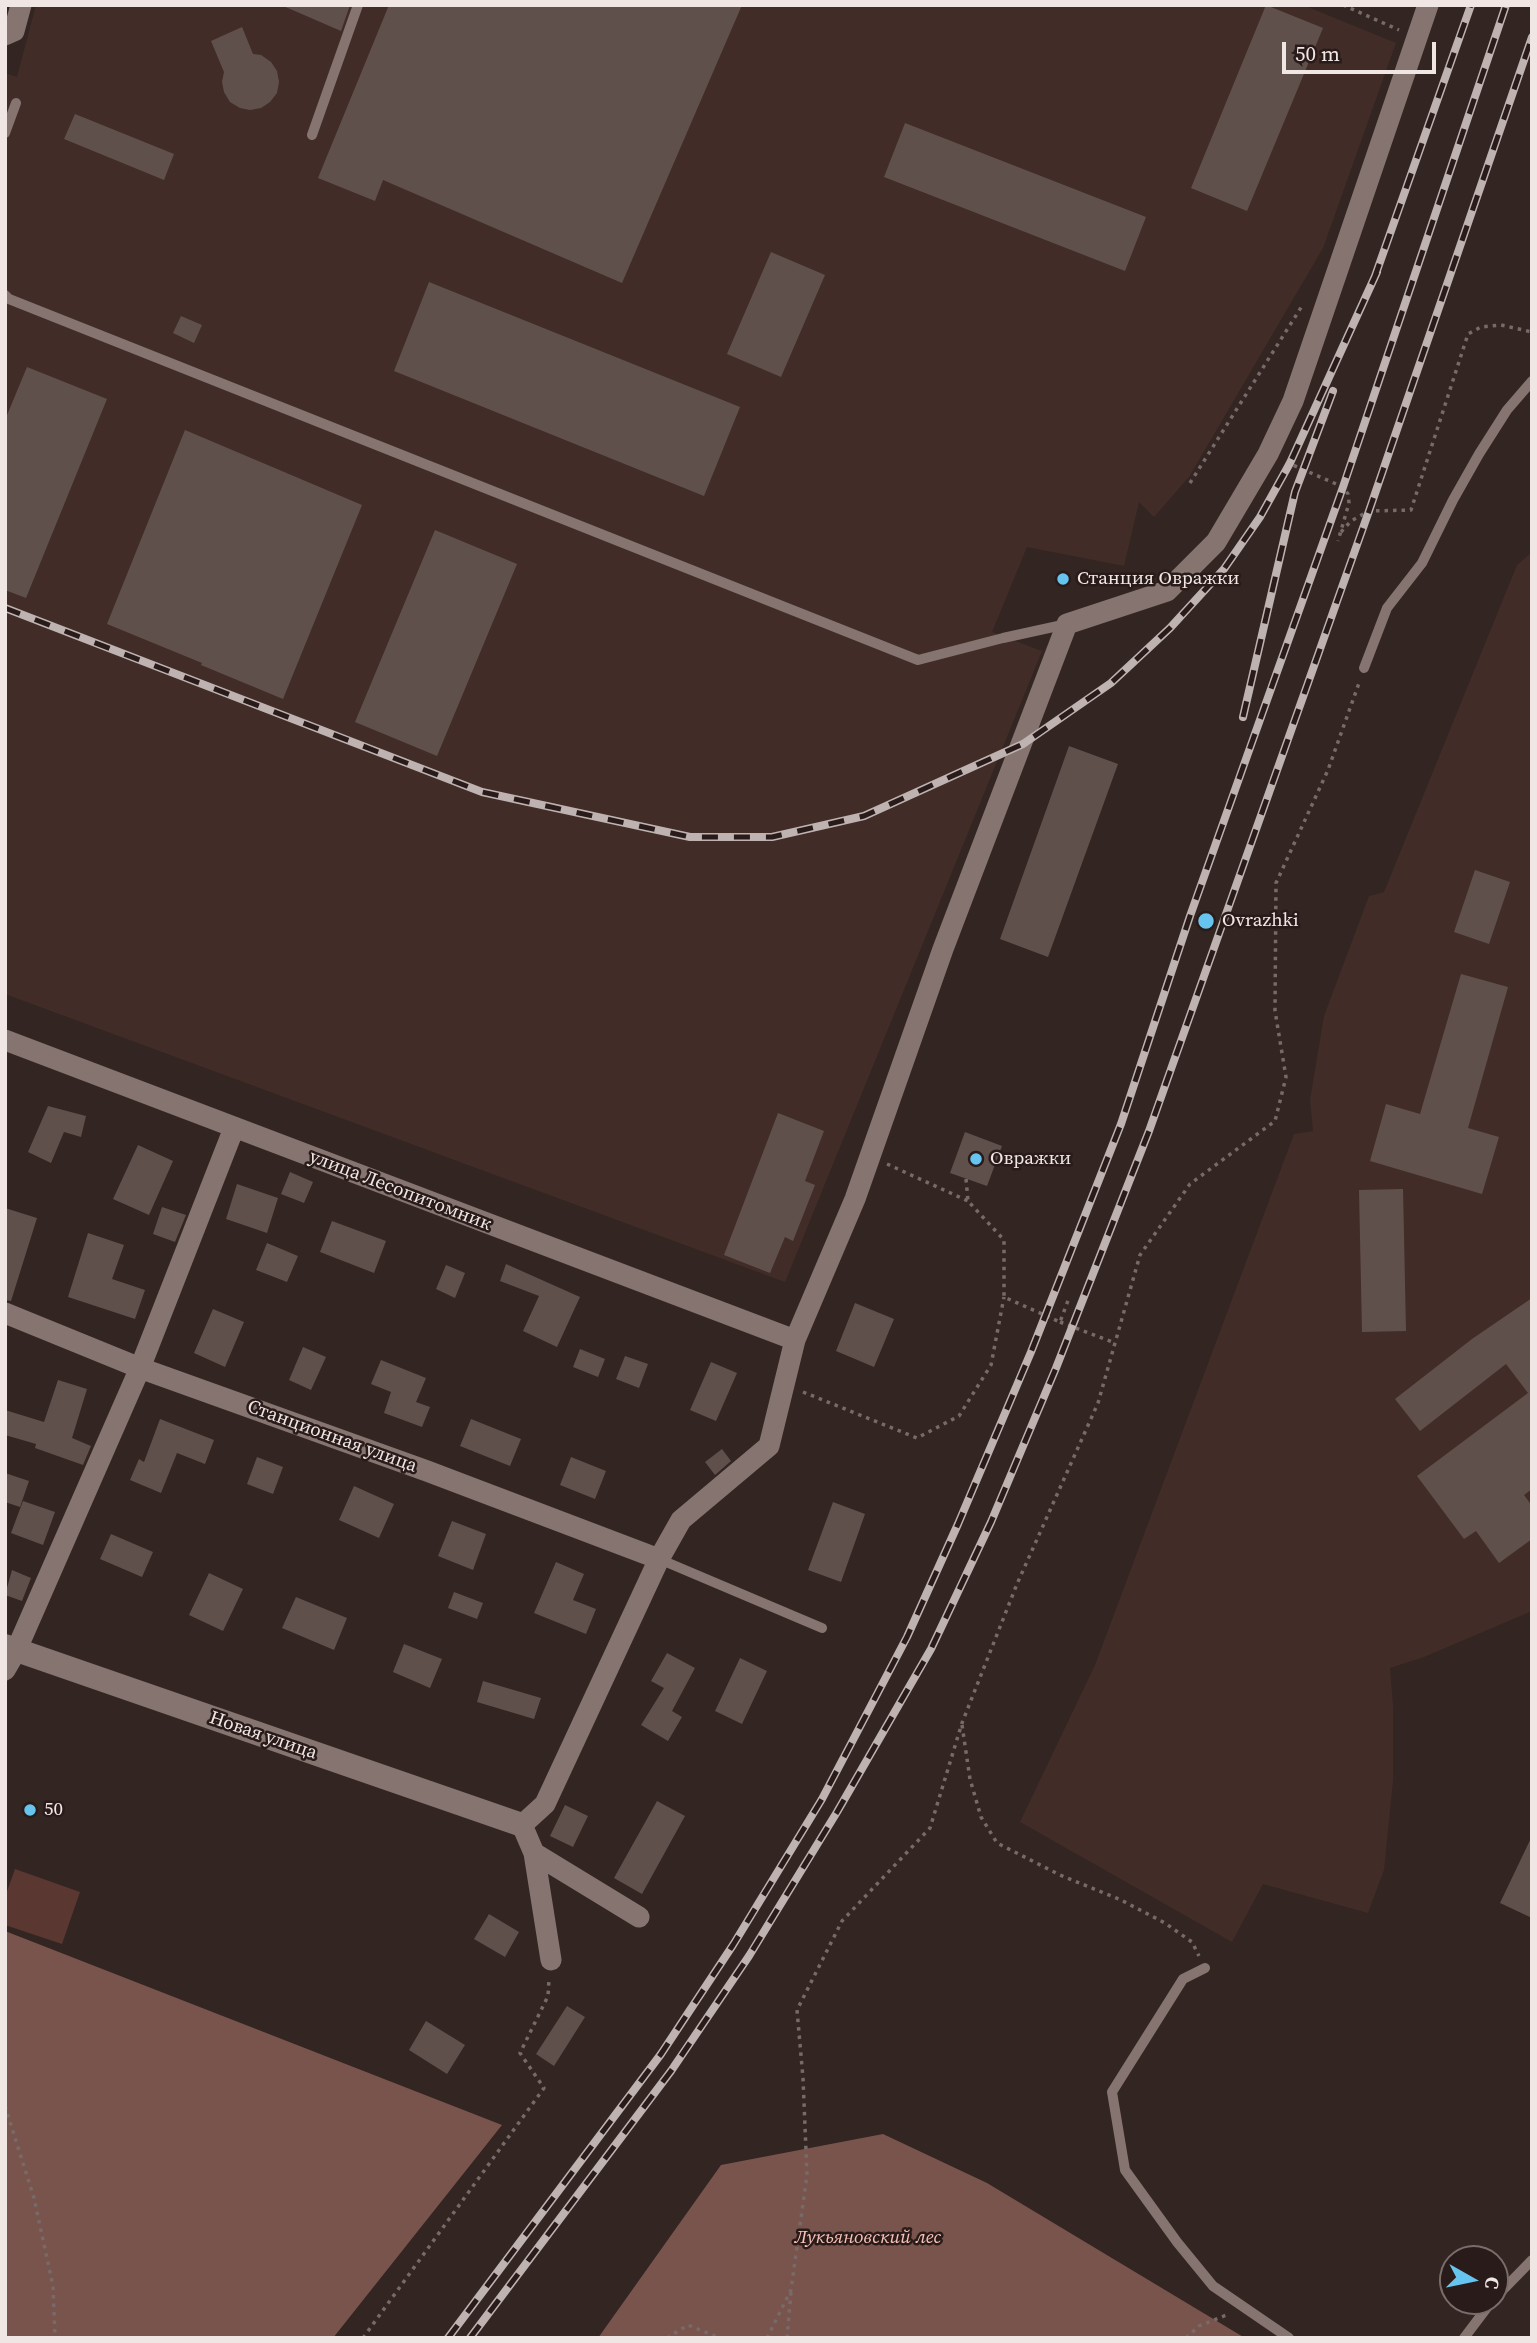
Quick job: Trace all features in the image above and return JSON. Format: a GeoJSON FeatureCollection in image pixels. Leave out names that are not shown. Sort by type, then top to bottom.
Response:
{"type":"FeatureCollection","features":[{"type":"Feature","properties":{"kind":"street"},"geometry":{"type":"LineString","coordinates":[[5,35],[14,31],[21,5]]}},
{"type":"Feature","properties":{"kind":"street"},"geometry":{"type":"LineString","coordinates":[[551,1959],[534,1853],[522,1825],[545,1804],[659,1559],[681,1520],[768,1446],[795,1340],[855,1199],[943,949],[1067,624],[1167,591],[1216,541],[1258,472],[1293,401],[1428,5]]}},
{"type":"Feature","properties":{"kind":"street","name":"улица Лесопитомник"},"geometry":{"type":"LineString","coordinates":[[5,1040],[795,1340]]}},
{"type":"Feature","properties":{"kind":"street"},"geometry":{"type":"LineString","coordinates":[[9,1655],[141,1368],[234,1128]]}},
{"type":"Feature","properties":{"kind":"street","name":"Станционная улица"},"geometry":{"type":"LineString","coordinates":[[5,1314],[141,1368],[428,1471],[659,1559]]}},
{"type":"Feature","properties":{"kind":"street","name":"Новая улица"},"geometry":{"type":"LineString","coordinates":[[9,1655],[522,1825]]}},
{"type":"Feature","properties":{"kind":"street"},"geometry":{"type":"LineString","coordinates":[[534,1853],[639,1917]]}},
{"type":"Feature","properties":{"kind":"lane"},"geometry":{"type":"LineString","coordinates":[[312,135],[358,5]]}},
{"type":"Feature","properties":{"kind":"lane"},"geometry":{"type":"LineString","coordinates":[[5,133],[16,103]]}},
{"type":"Feature","properties":{"kind":"lane"},"geometry":{"type":"LineString","coordinates":[[5,295],[22,305],[918,660],[1067,624]]}},
{"type":"Feature","properties":{"kind":"lane"},"geometry":{"type":"LineString","coordinates":[[1364,668],[1387,608],[1422,563],[1453,500],[1507,410],[1532,381]]}},
{"type":"Feature","properties":{"kind":"lane"},"geometry":{"type":"LineString","coordinates":[[659,1559],[822,1628]]}},
{"type":"Feature","properties":{"kind":"lane"},"geometry":{"type":"LineString","coordinates":[[1205,1968],[1183,1979],[1112,2092],[1125,2170],[1213,2286],[1289,2338]]}},
{"type":"Feature","properties":{"kind":"lane"},"geometry":{"type":"LineString","coordinates":[[1509,2284],[1532,2260]]}},
{"type":"Feature","properties":{"kind":"lane"},"geometry":{"type":"LineString","coordinates":[[1464,2338],[1482,2315]]}},
{"type":"Feature","properties":{"kind":"path"},"geometry":{"type":"LineString","coordinates":[[1343,5],[1407,34]]}},
{"type":"Feature","properties":{"kind":"path"},"geometry":{"type":"LineString","coordinates":[[1190,483],[1302,305]]}},
{"type":"Feature","properties":{"kind":"path"},"geometry":{"type":"LineString","coordinates":[[1340,532],[1351,521],[1369,511],[1411,510],[1468,334],[1481,327],[1501,325],[1532,332]]}},
{"type":"Feature","properties":{"kind":"path"},"geometry":{"type":"LineString","coordinates":[[1283,460],[1343,486],[1349,503],[1338,541]]}},
{"type":"Feature","properties":{"kind":"path"},"geometry":{"type":"LineString","coordinates":[[787,2338],[807,2175],[797,2010],[842,1921],[930,1828],[962,1723],[1017,1584],[1098,1403],[1140,1255],[1190,1185],[1275,1121],[1286,1077],[1275,1011],[1276,883],[1328,770],[1364,668]]}},
{"type":"Feature","properties":{"kind":"path"},"geometry":{"type":"LineString","coordinates":[[784,1385],[917,1438],[959,1416],[991,1365],[1004,1297],[1004,1240],[968,1201],[870,1156]]}},
{"type":"Feature","properties":{"kind":"path"},"geometry":{"type":"LineString","coordinates":[[966,1179],[968,1201]]}},
{"type":"Feature","properties":{"kind":"path"},"geometry":{"type":"LineString","coordinates":[[1004,1297],[1115,1343]]}},
{"type":"Feature","properties":{"kind":"path"},"geometry":{"type":"LineString","coordinates":[[1060,1322],[1069,1298]]}},
{"type":"Feature","properties":{"kind":"path"},"geometry":{"type":"LineString","coordinates":[[962,1723],[970,1779],[981,1817],[997,1843],[1165,1923],[1192,1942],[1205,1968]]}},
{"type":"Feature","properties":{"kind":"path"},"geometry":{"type":"LineString","coordinates":[[363,2338],[544,2088],[520,2053],[548,1996],[551,1959]]}},
{"type":"Feature","properties":{"kind":"path"},"geometry":{"type":"LineString","coordinates":[[5,2106],[34,2198],[51,2273],[55,2338]]}},
{"type":"Feature","properties":{"kind":"path"},"geometry":{"type":"LineString","coordinates":[[767,2338],[791,2290]]}},
{"type":"Feature","properties":{"kind":"path"},"geometry":{"type":"LineString","coordinates":[[1186,2338],[1199,2326],[1246,2308]]}},
{"type":"Feature","properties":{"kind":"path"},"geometry":{"type":"LineString","coordinates":[[667,2338],[688,2325],[720,2338]]}},
{"type":"Feature","properties":{"kind":"shaded area"},"geometry":{"type":"Polygon","coordinates":[[[36,5],[1303,5],[1396,43],[1323,248],[1189,477],[1154,517],[1139,502],[1124,566],[1027,547],[992,632],[1042,651],[785,1282],[5,994],[5,73],[17,77],[36,5]]]}},
{"type":"Feature","properties":{"kind":"shaded area"},"geometry":{"type":"Polygon","coordinates":[[[1532,552],[1532,1611],[1424,1657],[1390,1668],[1393,1781],[1384,1870],[1368,1913],[1263,1884],[1232,1942],[1020,1822],[1095,1665],[1294,1134],[1313,1131],[1310,1100],[1324,1016],[1369,896],[1384,892],[1517,565],[1532,552]]]}},
{"type":"Feature","properties":{"kind":"shaded area"},"geometry":{"type":"Polygon","coordinates":[[[15,1869],[80,1892],[62,1944],[5,1925],[5,1897],[15,1869]]]}},
{"type":"Feature","properties":{"kind":"green space"},"geometry":{"type":"Polygon","coordinates":[[[5,1931],[502,2125],[333,2338],[5,2338],[5,1931]]]}},
{"type":"Feature","properties":{"kind":"green space","name":"Лукьяновский лес"},"geometry":{"type":"Polygon","coordinates":[[[883,2134],[987,2183],[1245,2338],[598,2338],[721,2165],[883,2134]]]}},
{"type":"Feature","properties":{"kind":"building"},"geometry":{"type":"Polygon","coordinates":[[[281,5],[350,5],[341,31],[281,5]]]}},
{"type":"Feature","properties":{"kind":"building"},"geometry":{"type":"Polygon","coordinates":[[[389,5],[742,5],[622,283],[383,180],[375,201],[318,178],[389,5]]]}},
{"type":"Feature","properties":{"kind":"building"},"geometry":{"type":"Polygon","coordinates":[[[1266,5],[1323,28],[1247,211],[1191,188],[1266,5]]]}},
{"type":"Feature","properties":{"kind":"building"},"geometry":{"type":"Polygon","coordinates":[[[242,27],[253,54],[261,55],[271,62],[277,71],[279,82],[277,93],[270,102],[261,108],[250,110],[230,102],[224,92],[224,72],[211,41],[242,27]]]}},
{"type":"Feature","properties":{"kind":"building"},"geometry":{"type":"Polygon","coordinates":[[[75,114],[174,154],[164,180],[64,139],[75,114]]]}},
{"type":"Feature","properties":{"kind":"building"},"geometry":{"type":"Polygon","coordinates":[[[905,123],[1146,217],[1125,271],[884,177],[905,123]]]}},
{"type":"Feature","properties":{"kind":"building"},"geometry":{"type":"Polygon","coordinates":[[[771,252],[825,275],[781,377],[727,354],[771,252]]]}},
{"type":"Feature","properties":{"kind":"building"},"geometry":{"type":"Polygon","coordinates":[[[429,282],[740,407],[704,496],[394,371],[429,282]]]}},
{"type":"Feature","properties":{"kind":"building"},"geometry":{"type":"Polygon","coordinates":[[[181,316],[202,325],[194,343],[173,333],[181,316]]]}},
{"type":"Feature","properties":{"kind":"building"},"geometry":{"type":"Polygon","coordinates":[[[27,367],[107,399],[26,598],[5,590],[5,420],[27,367]]]}},
{"type":"Feature","properties":{"kind":"building"},"geometry":{"type":"Polygon","coordinates":[[[185,430],[362,505],[283,699],[107,624],[185,430]]]}},
{"type":"Feature","properties":{"kind":"building"},"geometry":{"type":"Polygon","coordinates":[[[435,530],[517,564],[437,756],[355,722],[435,530]]]}},
{"type":"Feature","properties":{"kind":"building"},"geometry":{"type":"Polygon","coordinates":[[[1069,746],[1118,764],[1048,957],[1000,939],[1069,746]]]}},
{"type":"Feature","properties":{"kind":"building"},"geometry":{"type":"Polygon","coordinates":[[[1475,870],[1510,882],[1489,944],[1454,932],[1475,870]]]}},
{"type":"Feature","properties":{"kind":"building"},"geometry":{"type":"Polygon","coordinates":[[[1461,974],[1508,987],[1468,1128],[1499,1137],[1482,1194],[1370,1161],[1386,1104],[1420,1114],[1461,974]]]}},
{"type":"Feature","properties":{"kind":"building"},"geometry":{"type":"Polygon","coordinates":[[[48,1106],[86,1116],[81,1137],[64,1132],[51,1163],[28,1152],[48,1106]]]}},
{"type":"Feature","properties":{"kind":"building"},"geometry":{"type":"Polygon","coordinates":[[[778,1113],[824,1131],[805,1181],[815,1185],[793,1241],[785,1237],[770,1273],[724,1255],[778,1113]]]}},
{"type":"Feature","properties":{"kind":"building","name":"Овражки"},"geometry":{"type":"Polygon","coordinates":[[[965,1132],[1002,1146],[987,1186],[950,1173],[965,1132]]]}},
{"type":"Feature","properties":{"kind":"building"},"geometry":{"type":"Polygon","coordinates":[[[138,1145],[173,1161],[149,1215],[113,1199],[138,1145]]]}},
{"type":"Feature","properties":{"kind":"building"},"geometry":{"type":"Polygon","coordinates":[[[290,1172],[313,1182],[304,1203],[281,1194],[290,1172]]]}},
{"type":"Feature","properties":{"kind":"building"},"geometry":{"type":"Polygon","coordinates":[[[237,1184],[278,1198],[267,1233],[226,1219],[237,1184]]]}},
{"type":"Feature","properties":{"kind":"building"},"geometry":{"type":"Polygon","coordinates":[[[1403,1189],[1406,1331],[1362,1332],[1359,1190],[1403,1189]]]}},
{"type":"Feature","properties":{"kind":"building"},"geometry":{"type":"Polygon","coordinates":[[[162,1207],[186,1215],[175,1242],[153,1234],[162,1207]]]}},
{"type":"Feature","properties":{"kind":"building"},"geometry":{"type":"Polygon","coordinates":[[[5,1208],[37,1218],[11,1301],[5,1300],[5,1208]]]}},
{"type":"Feature","properties":{"kind":"building"},"geometry":{"type":"Polygon","coordinates":[[[332,1221],[386,1241],[374,1273],[320,1252],[332,1221]]]}},
{"type":"Feature","properties":{"kind":"building"},"geometry":{"type":"Polygon","coordinates":[[[88,1233],[124,1245],[112,1279],[145,1290],[135,1319],[68,1297],[88,1233]]]}},
{"type":"Feature","properties":{"kind":"building"},"geometry":{"type":"Polygon","coordinates":[[[267,1243],[298,1256],[287,1282],[256,1270],[267,1243]]]}},
{"type":"Feature","properties":{"kind":"building"},"geometry":{"type":"Polygon","coordinates":[[[506,1264],[580,1297],[557,1347],[523,1331],[539,1296],[500,1281],[506,1264]]]}},
{"type":"Feature","properties":{"kind":"building"},"geometry":{"type":"Polygon","coordinates":[[[446,1265],[465,1273],[455,1298],[436,1289],[446,1265]]]}},
{"type":"Feature","properties":{"kind":"building"},"geometry":{"type":"Polygon","coordinates":[[[1532,1298],[1532,1489],[1524,1495],[1532,1506],[1532,1539],[1499,1563],[1476,1531],[1464,1539],[1417,1476],[1528,1393],[1506,1364],[1420,1431],[1395,1399],[1472,1339],[1532,1298]]]}},
{"type":"Feature","properties":{"kind":"building"},"geometry":{"type":"Polygon","coordinates":[[[855,1303],[894,1319],[874,1367],[836,1351],[855,1303]]]}},
{"type":"Feature","properties":{"kind":"building"},"geometry":{"type":"Polygon","coordinates":[[[213,1309],[244,1322],[225,1367],[194,1353],[213,1309]]]}},
{"type":"Feature","properties":{"kind":"building"},"geometry":{"type":"Polygon","coordinates":[[[303,1347],[326,1357],[311,1390],[289,1380],[303,1347]]]}},
{"type":"Feature","properties":{"kind":"building"},"geometry":{"type":"Polygon","coordinates":[[[580,1349],[605,1359],[598,1377],[573,1367],[580,1349]]]}},
{"type":"Feature","properties":{"kind":"building"},"geometry":{"type":"Polygon","coordinates":[[[625,1356],[648,1364],[639,1388],[616,1379],[625,1356]]]}},
{"type":"Feature","properties":{"kind":"building"},"geometry":{"type":"Polygon","coordinates":[[[381,1360],[426,1378],[416,1402],[430,1407],[422,1427],[384,1413],[391,1392],[371,1384],[381,1360]]]}},
{"type":"Feature","properties":{"kind":"building"},"geometry":{"type":"Polygon","coordinates":[[[711,1362],[737,1373],[716,1421],[690,1410],[711,1362]]]}},
{"type":"Feature","properties":{"kind":"building"},"geometry":{"type":"Polygon","coordinates":[[[58,1380],[87,1389],[72,1438],[91,1446],[83,1465],[35,1448],[36,1444],[5,1435],[5,1410],[44,1422],[58,1380]]]}},
{"type":"Feature","properties":{"kind":"building"},"geometry":{"type":"Polygon","coordinates":[[[160,1419],[214,1440],[205,1464],[177,1453],[161,1493],[130,1480],[139,1459],[144,1462],[160,1419]]]}},
{"type":"Feature","properties":{"kind":"building"},"geometry":{"type":"Polygon","coordinates":[[[471,1419],[521,1439],[510,1466],[460,1446],[471,1419]]]}},
{"type":"Feature","properties":{"kind":"building"},"geometry":{"type":"Polygon","coordinates":[[[722,1449],[731,1461],[715,1475],[705,1462],[722,1449]]]}},
{"type":"Feature","properties":{"kind":"building"},"geometry":{"type":"Polygon","coordinates":[[[257,1457],[283,1467],[273,1494],[247,1484],[257,1457]]]}},
{"type":"Feature","properties":{"kind":"building"},"geometry":{"type":"Polygon","coordinates":[[[571,1457],[606,1471],[595,1499],[560,1485],[571,1457]]]}},
{"type":"Feature","properties":{"kind":"building"},"geometry":{"type":"Polygon","coordinates":[[[5,1473],[29,1481],[20,1507],[5,1502],[5,1473]]]}},
{"type":"Feature","properties":{"kind":"building"},"geometry":{"type":"Polygon","coordinates":[[[354,1486],[394,1504],[379,1538],[339,1520],[354,1486]]]}},
{"type":"Feature","properties":{"kind":"building"},"geometry":{"type":"Polygon","coordinates":[[[23,1501],[55,1512],[43,1545],[11,1533],[23,1501]]]}},
{"type":"Feature","properties":{"kind":"building"},"geometry":{"type":"Polygon","coordinates":[[[833,1502],[865,1514],[841,1582],[808,1570],[833,1502]]]}},
{"type":"Feature","properties":{"kind":"building"},"geometry":{"type":"Polygon","coordinates":[[[452,1521],[486,1534],[473,1570],[438,1556],[452,1521]]]}},
{"type":"Feature","properties":{"kind":"building"},"geometry":{"type":"Polygon","coordinates":[[[111,1534],[153,1552],[142,1577],[100,1559],[111,1534]]]}},
{"type":"Feature","properties":{"kind":"building"},"geometry":{"type":"Polygon","coordinates":[[[556,1562],[584,1574],[573,1600],[596,1609],[586,1634],[534,1613],[556,1562]]]}},
{"type":"Feature","properties":{"kind":"building"},"geometry":{"type":"Polygon","coordinates":[[[12,1570],[31,1578],[22,1601],[5,1595],[12,1570]]]}},
{"type":"Feature","properties":{"kind":"building"},"geometry":{"type":"Polygon","coordinates":[[[209,1573],[243,1589],[223,1631],[189,1615],[209,1573]]]}},
{"type":"Feature","properties":{"kind":"building"},"geometry":{"type":"Polygon","coordinates":[[[454,1592],[483,1603],[477,1619],[448,1608],[454,1592]]]}},
{"type":"Feature","properties":{"kind":"building"},"geometry":{"type":"Polygon","coordinates":[[[296,1597],[347,1618],[334,1650],[282,1628],[296,1597]]]}},
{"type":"Feature","properties":{"kind":"building"},"geometry":{"type":"Polygon","coordinates":[[[404,1644],[442,1659],[430,1688],[393,1672],[404,1644]]]}},
{"type":"Feature","properties":{"kind":"building"},"geometry":{"type":"Polygon","coordinates":[[[667,1653],[695,1668],[672,1711],[682,1717],[668,1741],[641,1725],[664,1688],[651,1681],[667,1653]]]}},
{"type":"Feature","properties":{"kind":"building"},"geometry":{"type":"Polygon","coordinates":[[[740,1658],[767,1671],[742,1724],[715,1711],[740,1658]]]}},
{"type":"Feature","properties":{"kind":"building"},"geometry":{"type":"Polygon","coordinates":[[[483,1681],[541,1698],[534,1719],[477,1702],[483,1681]]]}},
{"type":"Feature","properties":{"kind":"building"},"geometry":{"type":"Polygon","coordinates":[[[657,1801],[685,1816],[642,1894],[614,1878],[657,1801]]]}},
{"type":"Feature","properties":{"kind":"building"},"geometry":{"type":"Polygon","coordinates":[[[565,1805],[588,1816],[573,1847],[550,1836],[565,1805]]]}},
{"type":"Feature","properties":{"kind":"building"},"geometry":{"type":"Polygon","coordinates":[[[1532,1836],[1532,1918],[1500,1903],[1532,1836]]]}},
{"type":"Feature","properties":{"kind":"building"},"geometry":{"type":"Polygon","coordinates":[[[489,1914],[519,1932],[505,1957],[474,1939],[489,1914]]]}},
{"type":"Feature","properties":{"kind":"building"},"geometry":{"type":"Polygon","coordinates":[[[567,2006],[585,2017],[554,2066],[536,2054],[567,2006]]]}},
{"type":"Feature","properties":{"kind":"building"},"geometry":{"type":"Polygon","coordinates":[[[426,2021],[465,2045],[447,2074],[409,2050],[426,2021]]]}},
{"type":"Feature","properties":{"kind":"railway"},"geometry":{"type":"LineString","coordinates":[[1374,279],[1471,5]]}},
{"type":"Feature","properties":{"kind":"railway"},"geometry":{"type":"LineString","coordinates":[[448,2338],[661,2054],[733,1945],[822,1799],[907,1637],[1031,1352],[1121,1124],[1190,916],[1343,487],[1506,5]]}},
{"type":"Feature","properties":{"kind":"railway"},"geometry":{"type":"LineString","coordinates":[[470,2338],[671,2071],[749,1956],[837,1812],[931,1649],[991,1522],[1056,1368],[1149,1131],[1369,511],[1532,37]]}},
{"type":"Feature","properties":{"kind":"railway"},"geometry":{"type":"LineString","coordinates":[[5,608],[482,792],[690,837],[772,837],[864,816],[1023,744],[1111,683],[1170,628],[1224,569],[1260,517],[1290,463],[1377,272]]}},
{"type":"Feature","properties":{"kind":"railway"},"geometry":{"type":"LineString","coordinates":[[1243,717],[1295,492],[1333,391]]}},
{"type":"Feature","properties":{"kind":"place","name":"Станция Овражки"},"geometry":{"type":"Point","coordinates":[1063,579]}},
{"type":"Feature","properties":{"kind":"place","name":"Ovrazhki"},"geometry":{"type":"Point","coordinates":[1206,921]}},
{"type":"Feature","properties":{"kind":"place","name":"Овражки"},"geometry":{"type":"Point","coordinates":[976,1159]}},
{"type":"Feature","properties":{"kind":"place","name":"50"},"geometry":{"type":"Point","coordinates":[30,1810]}}]}
